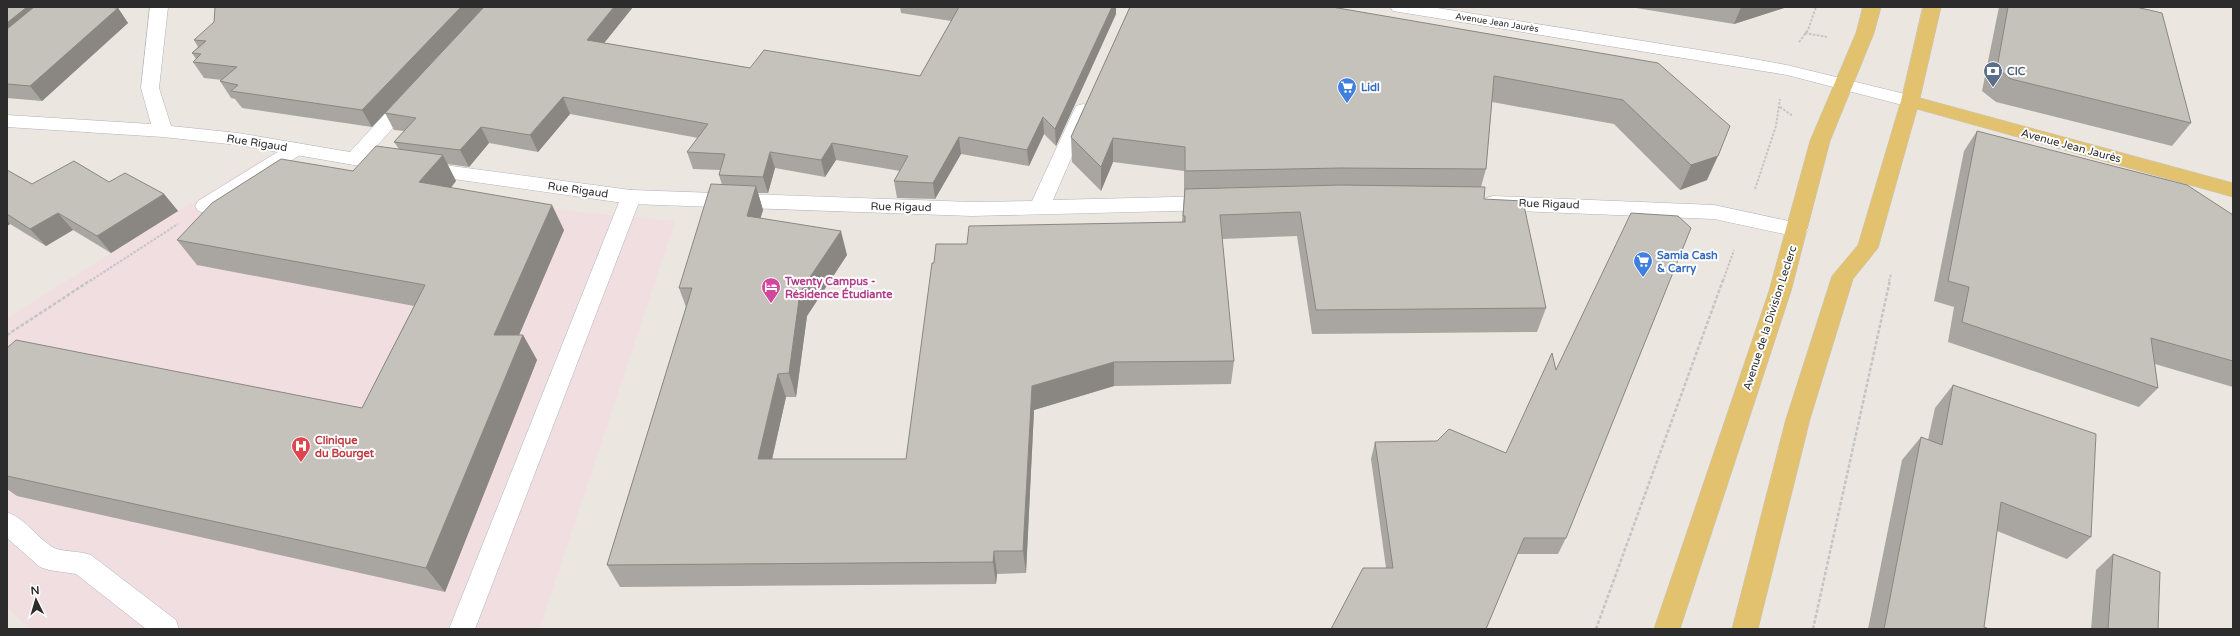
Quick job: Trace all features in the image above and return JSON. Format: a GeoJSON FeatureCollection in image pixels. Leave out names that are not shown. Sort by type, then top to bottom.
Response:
{"type":"FeatureCollection","features":[{"type":"Feature","properties":{"kind":"main road","name":"Avenue de la Division Leclerc"},"geometry":{"type":"LineString","coordinates":[[1667,629],[1780,291],[1798,230],[1820,141],[1865,33],[1872,7]]}},
{"type":"Feature","properties":{"kind":"main road"},"geometry":{"type":"LineString","coordinates":[[1744,629],[1802,404],[1843,276],[1868,248],[1910,101],[1932,7]]}},
{"type":"Feature","properties":{"kind":"main road","name":"Avenue Jean Jaurès"},"geometry":{"type":"LineString","coordinates":[[1910,101],[1962,117],[2233,190]]}},
{"type":"Feature","properties":{"kind":"street"},"geometry":{"type":"LineString","coordinates":[[159,7],[150,88],[163,131]]}},
{"type":"Feature","properties":{"kind":"street","name":"Avenue Jean Jaurès"},"geometry":{"type":"LineString","coordinates":[[1398,7],[1737,61],[1843,84],[1910,101]]}},
{"type":"Feature","properties":{"kind":"street"},"geometry":{"type":"LineString","coordinates":[[354,159],[422,86]]}},
{"type":"Feature","properties":{"kind":"street"},"geometry":{"type":"LineString","coordinates":[[1040,206],[1092,92]]}},
{"type":"Feature","properties":{"kind":"street","name":"Rue Rigaud"},"geometry":{"type":"LineString","coordinates":[[7,121],[163,131],[238,139],[354,159],[631,197],[948,208],[1228,203]]}},
{"type":"Feature","properties":{"kind":"street"},"geometry":{"type":"LineString","coordinates":[[205,206],[296,149]]}},
{"type":"Feature","properties":{"kind":"street"},"geometry":{"type":"LineString","coordinates":[[462,629],[631,197]]}},
{"type":"Feature","properties":{"kind":"street","name":"Rue Rigaud"},"geometry":{"type":"LineString","coordinates":[[1472,202],[1535,203],[1714,212],[1798,230]]}},
{"type":"Feature","properties":{"kind":"street"},"geometry":{"type":"LineString","coordinates":[[7,523],[49,559],[82,563],[166,629]]}},
{"type":"Feature","properties":{"kind":"path"},"geometry":{"type":"LineString","coordinates":[[1798,44],[1808,30],[1816,7]]}},
{"type":"Feature","properties":{"kind":"path"},"geometry":{"type":"LineString","coordinates":[[1596,629],[1745,218],[1776,126],[1780,107],[1780,96]]}},
{"type":"Feature","properties":{"kind":"path"},"geometry":{"type":"LineString","coordinates":[[7,334],[205,206]]}},
{"type":"Feature","properties":{"kind":"path"},"geometry":{"type":"LineString","coordinates":[[1812,629],[1892,271]]}},
{"type":"Feature","properties":{"kind":"shaded area","name":"Clinique du Bourget"},"geometry":{"type":"Polygon","coordinates":[[[261,160],[567,211],[675,221],[539,629],[30,629],[7,607],[7,318],[261,160]]]}},
{"type":"Feature","properties":{"kind":"building"},"geometry":{"type":"Polygon","coordinates":[[[7,7],[27,7],[7,23],[7,7]]]}},
{"type":"Feature","properties":{"kind":"building"},"geometry":{"type":"Polygon","coordinates":[[[34,7],[118,8],[30,86],[7,84],[7,29],[34,7]]]}},
{"type":"Feature","properties":{"kind":"building"},"geometry":{"type":"Polygon","coordinates":[[[215,7],[461,7],[362,110],[231,91],[238,85],[220,81],[237,67],[193,62],[201,54],[192,53],[206,41],[194,40],[214,22],[215,7]]]}},
{"type":"Feature","properties":{"kind":"building"},"geometry":{"type":"Polygon","coordinates":[[[484,7],[614,7],[587,40],[750,68],[764,50],[920,76],[959,7],[1112,7],[1055,129],[1043,117],[1027,150],[959,137],[933,183],[894,181],[908,156],[832,143],[821,160],[770,152],[763,177],[719,175],[725,154],[687,152],[708,124],[563,97],[530,135],[481,127],[460,150],[394,142],[416,118],[385,113],[484,7]]]}},
{"type":"Feature","properties":{"kind":"building"},"geometry":{"type":"Polygon","coordinates":[[[1130,7],[1332,7],[1658,63],[1730,126],[1718,156],[1691,165],[1623,100],[1494,76],[1486,169],[1341,168],[1185,171],[1185,147],[1113,138],[1101,167],[1071,137],[1130,7]]]}},
{"type":"Feature","properties":{"kind":"building"},"geometry":{"type":"Polygon","coordinates":[[[2008,7],[2136,7],[2162,13],[2191,123],[2011,79],[1997,68],[2008,7]]]}},
{"type":"Feature","properties":{"kind":"building"},"geometry":{"type":"Polygon","coordinates":[[[1977,131],[2187,185],[2233,215],[2233,361],[2151,338],[2158,388],[1962,322],[1969,287],[1948,281],[1977,131]]]}},
{"type":"Feature","properties":{"kind":"building"},"geometry":{"type":"Polygon","coordinates":[[[376,146],[443,155],[419,182],[552,205],[494,335],[523,335],[426,568],[7,476],[7,348],[16,340],[362,408],[425,285],[177,240],[212,203],[281,159],[353,171],[376,146]]]}},
{"type":"Feature","properties":{"kind":"building"},"geometry":{"type":"Polygon","coordinates":[[[74,161],[109,182],[125,173],[164,194],[97,236],[58,213],[30,229],[7,214],[7,170],[32,184],[74,161]]]}},
{"type":"Feature","properties":{"kind":"building"},"geometry":{"type":"Polygon","coordinates":[[[711,184],[756,186],[747,216],[841,231],[800,292],[789,373],[778,374],[758,459],[906,459],[932,263],[934,263],[936,244],[967,244],[969,226],[1185,222],[1185,216],[1183,216],[1185,189],[1341,185],[1485,187],[1484,199],[1523,201],[1546,308],[1316,310],[1300,212],[1220,215],[1234,361],[1114,362],[1032,386],[1023,551],[994,551],[993,562],[607,565],[692,288],[679,288],[711,184]]]}},
{"type":"Feature","properties":{"kind":"building"},"geometry":{"type":"Polygon","coordinates":[[[1631,213],[1678,216],[1691,228],[1566,538],[1524,538],[1486,629],[1331,629],[1363,568],[1393,568],[1375,442],[1437,441],[1449,429],[1506,453],[1552,353],[1556,370],[1631,213]]]}},
{"type":"Feature","properties":{"kind":"building"},"geometry":{"type":"Polygon","coordinates":[[[1953,385],[2096,434],[2091,537],[2001,502],[1984,627],[1989,629],[1884,629],[1921,437],[1942,445],[1953,385]]]}},
{"type":"Feature","properties":{"kind":"building"},"geometry":{"type":"Polygon","coordinates":[[[2113,554],[2160,572],[2158,629],[2108,629],[2113,554]]]}},
{"type":"Feature","properties":{"kind":"place","name":"CIC"},"geometry":{"type":"Point","coordinates":[1993,88]}},
{"type":"Feature","properties":{"kind":"place","name":"Lidl"},"geometry":{"type":"Point","coordinates":[1347,104]}},
{"type":"Feature","properties":{"kind":"place","name":"Samia Cash & Carry"},"geometry":{"type":"Point","coordinates":[1643,278]}},
{"type":"Feature","properties":{"kind":"place","name":"Twenty Campus - Résidence Étudiante"},"geometry":{"type":"Point","coordinates":[771,304]}},
{"type":"Feature","properties":{"kind":"place","name":"Clinique du Bourget"},"geometry":{"type":"Point","coordinates":[301,463]}}]}
